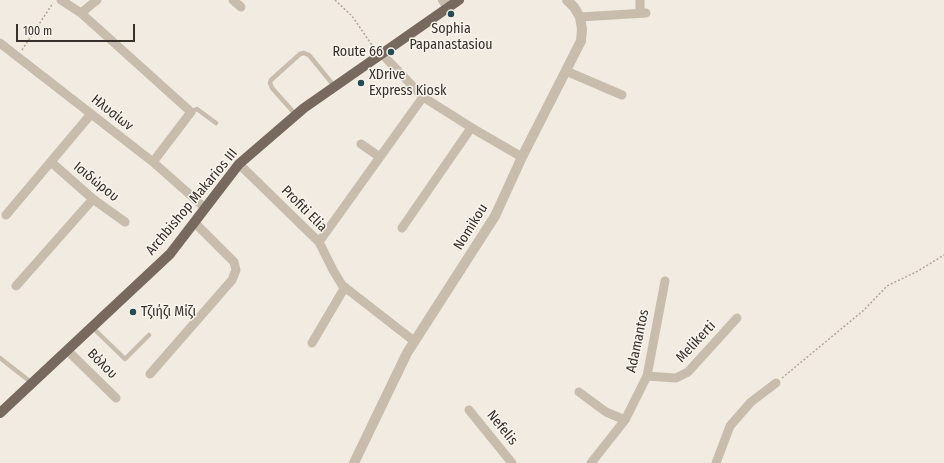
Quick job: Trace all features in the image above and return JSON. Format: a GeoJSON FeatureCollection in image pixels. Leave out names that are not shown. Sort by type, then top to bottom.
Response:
{"type":"FeatureCollection","features":[{"type":"Feature","properties":{"kind":"main road","name":"Archbishop Makarios III"},"geometry":{"type":"LineString","coordinates":[[0,413],[170,254],[239,164],[296,115],[381,55],[446,3],[458,0]]}},
{"type":"Feature","properties":{"kind":"street"},"geometry":{"type":"LineString","coordinates":[[61,0],[81,13],[191,112],[153,162]]}},
{"type":"Feature","properties":{"kind":"street"},"geometry":{"type":"LineString","coordinates":[[81,13],[97,0]]}},
{"type":"Feature","properties":{"kind":"street"},"geometry":{"type":"LineString","coordinates":[[233,0],[241,7]]}},
{"type":"Feature","properties":{"kind":"street"},"geometry":{"type":"LineString","coordinates":[[567,0],[574,7],[580,17],[643,13],[640,0]]}},
{"type":"Feature","properties":{"kind":"street","name":"Nomikou"},"geometry":{"type":"LineString","coordinates":[[354,463],[407,353],[495,216],[522,157],[581,41],[582,29],[580,17]]}},
{"type":"Feature","properties":{"kind":"street","name":"Ηλυσίων"},"geometry":{"type":"LineString","coordinates":[[0,43],[153,162],[205,208]]}},
{"type":"Feature","properties":{"kind":"street"},"geometry":{"type":"LineString","coordinates":[[381,55],[423,97],[471,128],[522,157]]}},
{"type":"Feature","properties":{"kind":"street"},"geometry":{"type":"LineString","coordinates":[[566,71],[622,94]]}},
{"type":"Feature","properties":{"kind":"street"},"geometry":{"type":"LineString","coordinates":[[319,242],[423,97]]}},
{"type":"Feature","properties":{"kind":"street"},"geometry":{"type":"LineString","coordinates":[[6,215],[91,114]]}},
{"type":"Feature","properties":{"kind":"street"},"geometry":{"type":"LineString","coordinates":[[402,228],[471,128]]}},
{"type":"Feature","properties":{"kind":"street"},"geometry":{"type":"LineString","coordinates":[[361,144],[380,157]]}},
{"type":"Feature","properties":{"kind":"street","name":"Ισιδώρου"},"geometry":{"type":"LineString","coordinates":[[51,162],[93,199],[125,222]]}},
{"type":"Feature","properties":{"kind":"street","name":"Profiti Elia"},"geometry":{"type":"LineString","coordinates":[[239,164],[319,242],[332,270],[345,287],[414,341]]}},
{"type":"Feature","properties":{"kind":"street"},"geometry":{"type":"LineString","coordinates":[[16,286],[93,199]]}},
{"type":"Feature","properties":{"kind":"street"},"geometry":{"type":"LineString","coordinates":[[150,374],[232,280],[236,270],[234,262],[195,223]]}},
{"type":"Feature","properties":{"kind":"street","name":"Adamantos"},"geometry":{"type":"LineString","coordinates":[[591,463],[625,420],[647,376],[665,281]]}},
{"type":"Feature","properties":{"kind":"street"},"geometry":{"type":"LineString","coordinates":[[312,343],[345,287]]}},
{"type":"Feature","properties":{"kind":"street","name":"Melikerti"},"geometry":{"type":"LineString","coordinates":[[647,376],[676,378],[688,372],[737,318]]}},
{"type":"Feature","properties":{"kind":"street","name":"Βόλου"},"geometry":{"type":"LineString","coordinates":[[67,350],[116,398]]}},
{"type":"Feature","properties":{"kind":"street"},"geometry":{"type":"LineString","coordinates":[[716,463],[730,426],[752,402],[776,383]]}},
{"type":"Feature","properties":{"kind":"street"},"geometry":{"type":"LineString","coordinates":[[579,392],[606,412],[625,420]]}},
{"type":"Feature","properties":{"kind":"street","name":"Nefelis"},"geometry":{"type":"LineString","coordinates":[[470,410],[512,463]]}},
{"type":"Feature","properties":{"kind":"lane"},"geometry":{"type":"LineString","coordinates":[[296,115],[272,88],[270,83],[271,80],[300,54],[304,53],[309,55],[335,87]]}},
{"type":"Feature","properties":{"kind":"lane"},"geometry":{"type":"LineString","coordinates":[[191,112],[197,109],[216,123]]}},
{"type":"Feature","properties":{"kind":"lane"},"geometry":{"type":"LineString","coordinates":[[92,327],[125,358],[149,335]]}},
{"type":"Feature","properties":{"kind":"lane"},"geometry":{"type":"LineString","coordinates":[[0,358],[32,383]]}},
{"type":"Feature","properties":{"kind":"path"},"geometry":{"type":"LineString","coordinates":[[18,57],[55,0]]}},
{"type":"Feature","properties":{"kind":"path"},"geometry":{"type":"LineString","coordinates":[[335,0],[352,16],[381,55]]}},
{"type":"Feature","properties":{"kind":"path"},"geometry":{"type":"LineString","coordinates":[[776,383],[864,310],[887,286],[918,271],[944,255]]}},
{"type":"Feature","properties":{"kind":"place","name":"Sophia Papanastasiou"},"geometry":{"type":"Point","coordinates":[451,14]}},
{"type":"Feature","properties":{"kind":"place","name":"Route 66"},"geometry":{"type":"Point","coordinates":[391,52]}},
{"type":"Feature","properties":{"kind":"place","name":"XDrive Express Kiosk"},"geometry":{"type":"Point","coordinates":[361,83]}},
{"type":"Feature","properties":{"kind":"place","name":"Τζιήζι Μίζι"},"geometry":{"type":"Point","coordinates":[133,312]}}]}
